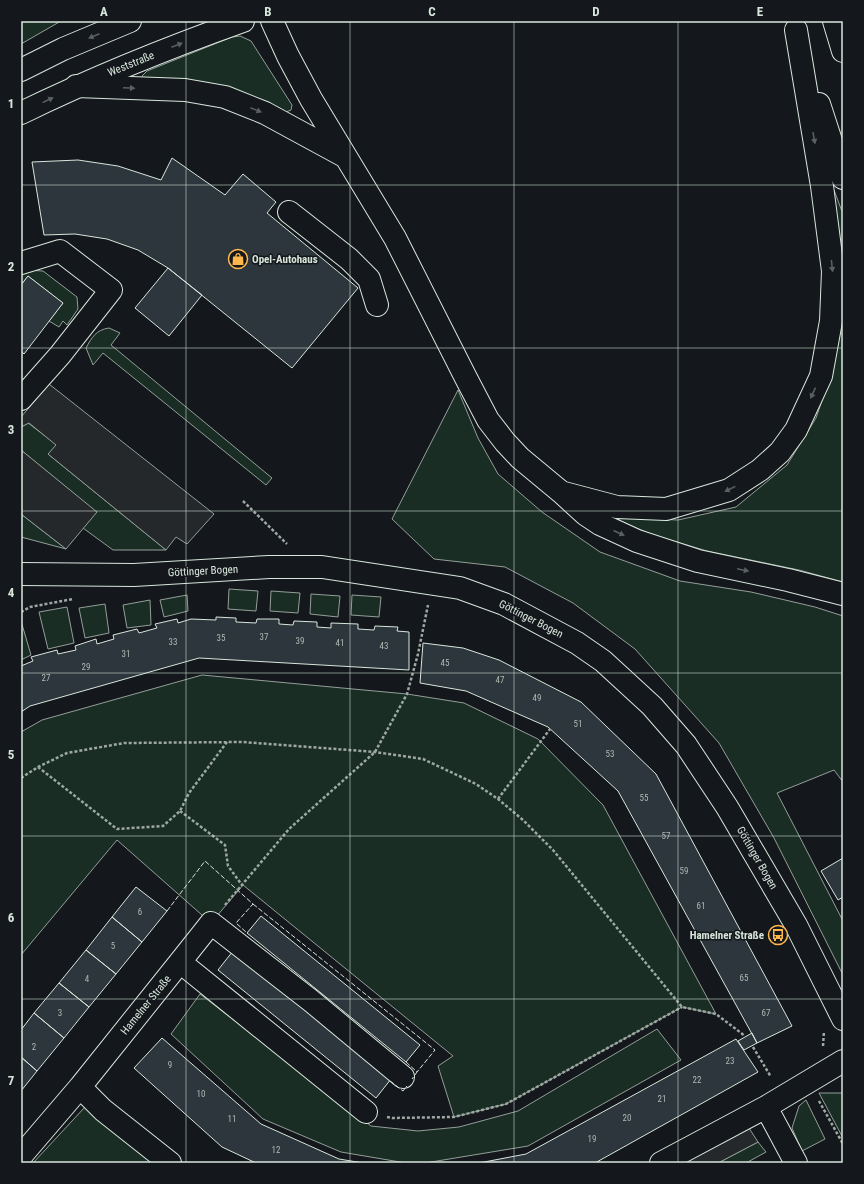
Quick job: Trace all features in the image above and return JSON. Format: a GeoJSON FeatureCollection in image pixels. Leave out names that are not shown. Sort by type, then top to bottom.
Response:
{"type":"FeatureCollection","features":[{"type":"Feature","properties":{"kind":"main road"},"geometry":{"type":"LineString","coordinates":[[21,70],[63,49],[130,21]]}},
{"type":"Feature","properties":{"kind":"main road","name":"Weststraße"},"geometry":{"type":"LineString","coordinates":[[21,113],[76,86],[164,50],[243,21]]}},
{"type":"Feature","properties":{"kind":"main road"},"geometry":{"type":"LineString","coordinates":[[272,21],[288,56],[311,99],[395,238],[488,420],[504,442],[520,458],[585,514],[600,524],[637,541],[698,561],[788,580],[843,594]]}},
{"type":"Feature","properties":{"kind":"main road"},"geometry":{"type":"LineString","coordinates":[[834,21],[843,51]]}},
{"type":"Feature","properties":{"kind":"main road"},"geometry":{"type":"LineString","coordinates":[[561,492],[617,507],[666,508],[729,490],[760,470],[780,452],[796,430],[821,376],[831,321],[833,271],[822,186],[794,26]]}},
{"type":"Feature","properties":{"kind":"main road"},"geometry":{"type":"LineString","coordinates":[[794,26],[843,178]]}},
{"type":"Feature","properties":{"kind":"main road"},"geometry":{"type":"LineString","coordinates":[[76,86],[185,90],[225,98],[265,114],[347,158]]}},
{"type":"Feature","properties":{"kind":"main road"},"geometry":{"type":"LineString","coordinates":[[289,212],[349,259],[369,279],[377,305]]}},
{"type":"Feature","properties":{"kind":"main road"},"geometry":{"type":"LineString","coordinates":[[21,263],[60,251],[111,290],[60,356],[21,399]]}},
{"type":"Feature","properties":{"kind":"main road","name":"Göttinger Bogen"},"geometry":{"type":"LineString","coordinates":[[21,574],[134,575],[269,567],[322,567],[460,588],[504,604],[577,643],[603,661],[652,706],[686,746],[728,807],[796,925],[833,1022]]}},
{"type":"Feature","properties":{"kind":"main road"},"geometry":{"type":"LineString","coordinates":[[211,923],[310,1000],[403,1077]]}},
{"type":"Feature","properties":{"kind":"main road","name":"Hamelner Straße"},"geometry":{"type":"LineString","coordinates":[[21,1156],[80,1087],[211,923]]}},
{"type":"Feature","properties":{"kind":"main road"},"geometry":{"type":"LineString","coordinates":[[180,962],[366,1112]]}},
{"type":"Feature","properties":{"kind":"main road"},"geometry":{"type":"LineString","coordinates":[[661,1163],[775,1102],[843,1061]]}},
{"type":"Feature","properties":{"kind":"main road"},"geometry":{"type":"LineString","coordinates":[[80,1087],[103,1110],[170,1163]]}},
{"type":"Feature","properties":{"kind":"main road"},"geometry":{"type":"LineString","coordinates":[[775,1102],[796,1163]]}},
{"type":"Feature","properties":{"kind":"path"},"geometry":{"type":"LineString","coordinates":[[243,502],[311,567]]}},
{"type":"Feature","properties":{"kind":"path"},"geometry":{"type":"LineString","coordinates":[[211,923],[289,829],[375,752],[407,694],[418,654],[432,584]]}},
{"type":"Feature","properties":{"kind":"path"},"geometry":{"type":"LineString","coordinates":[[21,612],[30,607],[65,599],[80,598]]}},
{"type":"Feature","properties":{"kind":"path"},"geometry":{"type":"LineString","coordinates":[[498,799],[550,729]]}},
{"type":"Feature","properties":{"kind":"path"},"geometry":{"type":"LineString","coordinates":[[38,767],[117,829],[163,826],[180,811],[189,793],[227,742]]}},
{"type":"Feature","properties":{"kind":"path"},"geometry":{"type":"LineString","coordinates":[[21,778],[38,767],[68,753],[124,743],[243,742],[375,752],[423,759],[476,784],[498,799],[523,820],[553,850],[682,1007],[716,1014],[745,1036]]}},
{"type":"Feature","properties":{"kind":"path"},"geometry":{"type":"LineString","coordinates":[[180,811],[225,845],[228,866],[242,885]]}},
{"type":"Feature","properties":{"kind":"path"},"geometry":{"type":"LineString","coordinates":[[366,1112],[392,1118],[454,1117],[506,1104],[682,1007]]}},
{"type":"Feature","properties":{"kind":"path"},"geometry":{"type":"LineString","coordinates":[[821,1050],[833,1022]]}},
{"type":"Feature","properties":{"kind":"path"},"geometry":{"type":"LineString","coordinates":[[753,1047],[775,1102]]}},
{"type":"Feature","properties":{"kind":"path"},"geometry":{"type":"LineString","coordinates":[[808,1082],[843,1144]]}},
{"type":"Feature","properties":{"kind":"green space"},"geometry":{"type":"Polygon","coordinates":[[[21,21],[61,21],[21,44],[21,21]]]}},
{"type":"Feature","properties":{"kind":"green space"},"geometry":{"type":"Polygon","coordinates":[[[240,36],[251,41],[292,105],[291,110],[286,112],[281,111],[143,78],[142,76],[147,71],[232,37],[240,36]]]}},
{"type":"Feature","properties":{"kind":"green space"},"geometry":{"type":"Polygon","coordinates":[[[834,190],[843,214],[843,582],[799,570],[707,551],[653,535],[611,517],[678,520],[736,507],[787,465],[816,418],[833,368],[841,283],[834,190]]]}},
{"type":"Feature","properties":{"kind":"green space"},"geometry":{"type":"Polygon","coordinates":[[[26,270],[43,271],[77,297],[78,309],[67,325],[63,321],[59,327],[49,321],[63,303],[28,276],[21,285],[21,272],[26,270]]]}},
{"type":"Feature","properties":{"kind":"green space"},"geometry":{"type":"Polygon","coordinates":[[[109,328],[120,333],[111,345],[272,478],[266,485],[103,353],[93,365],[86,348],[98,332],[109,328]]]}},
{"type":"Feature","properties":{"kind":"green space"},"geometry":{"type":"Polygon","coordinates":[[[458,390],[478,438],[498,474],[542,512],[600,552],[680,581],[751,592],[815,607],[843,616],[843,782],[834,770],[777,793],[843,921],[843,975],[774,838],[719,743],[635,649],[573,603],[505,567],[434,559],[392,519],[458,390]]]}},
{"type":"Feature","properties":{"kind":"green space"},"geometry":{"type":"Polygon","coordinates":[[[28,423],[57,445],[48,454],[166,550],[113,550],[83,528],[96,512],[21,450],[21,427],[28,423]]]}},
{"type":"Feature","properties":{"kind":"green space"},"geometry":{"type":"Polygon","coordinates":[[[21,514],[66,549],[21,537],[21,514]]]}},
{"type":"Feature","properties":{"kind":"green space"},"geometry":{"type":"Polygon","coordinates":[[[229,589],[258,591],[256,611],[228,609],[229,589]]]}},
{"type":"Feature","properties":{"kind":"green space"},"geometry":{"type":"Polygon","coordinates":[[[271,591],[300,593],[298,613],[270,611],[271,591]]]}},
{"type":"Feature","properties":{"kind":"green space"},"geometry":{"type":"Polygon","coordinates":[[[311,594],[340,596],[338,617],[310,614],[311,594]]]}},
{"type":"Feature","properties":{"kind":"green space"},"geometry":{"type":"Polygon","coordinates":[[[187,595],[188,611],[164,617],[160,600],[187,595]]]}},
{"type":"Feature","properties":{"kind":"green space"},"geometry":{"type":"Polygon","coordinates":[[[352,595],[381,597],[379,617],[351,615],[352,595]]]}},
{"type":"Feature","properties":{"kind":"green space"},"geometry":{"type":"Polygon","coordinates":[[[150,600],[151,625],[127,628],[123,605],[150,600]]]}},
{"type":"Feature","properties":{"kind":"green space"},"geometry":{"type":"Polygon","coordinates":[[[105,604],[109,633],[85,638],[79,608],[105,604]]]}},
{"type":"Feature","properties":{"kind":"green space"},"geometry":{"type":"Polygon","coordinates":[[[67,607],[74,643],[48,649],[39,612],[67,607]]]}},
{"type":"Feature","properties":{"kind":"green space"},"geometry":{"type":"Polygon","coordinates":[[[21,621],[31,655],[21,660],[21,621]]]}},
{"type":"Feature","properties":{"kind":"green space"},"geometry":{"type":"Polygon","coordinates":[[[202,675],[407,694],[464,703],[538,739],[603,805],[716,1014],[682,1007],[506,1104],[454,1117],[438,1066],[453,1056],[243,885],[211,923],[117,840],[21,955],[21,732],[42,720],[202,675]]]}},
{"type":"Feature","properties":{"kind":"green space"},"geometry":{"type":"Polygon","coordinates":[[[200,994],[371,1126],[418,1131],[459,1127],[518,1111],[657,1029],[681,1060],[528,1146],[425,1163],[406,1163],[341,1152],[263,1119],[171,1034],[200,994]]]}},
{"type":"Feature","properties":{"kind":"green space"},"geometry":{"type":"Polygon","coordinates":[[[819,1093],[843,1093],[843,1138],[819,1093]]]}},
{"type":"Feature","properties":{"kind":"green space"},"geometry":{"type":"Polygon","coordinates":[[[806,1100],[825,1139],[802,1151],[792,1128],[799,1106],[806,1100]]]}},
{"type":"Feature","properties":{"kind":"green space"},"geometry":{"type":"Polygon","coordinates":[[[85,1107],[155,1163],[33,1163],[85,1107]]]}},
{"type":"Feature","properties":{"kind":"green space"},"geometry":{"type":"Polygon","coordinates":[[[758,1142],[766,1152],[746,1163],[718,1163],[758,1142]]]}},
{"type":"Feature","properties":{"kind":"shaded area"},"geometry":{"type":"Polygon","coordinates":[[[49,384],[214,514],[187,544],[176,537],[166,550],[48,454],[56,445],[29,423],[21,427],[21,417],[49,384]]]}},
{"type":"Feature","properties":{"kind":"shaded area"},"geometry":{"type":"Polygon","coordinates":[[[21,450],[97,512],[66,549],[21,514],[21,450]]]}},
{"type":"Feature","properties":{"kind":"shaded area"},"geometry":{"type":"Polygon","coordinates":[[[747,1125],[758,1142],[718,1163],[673,1163],[747,1125]]]}},
{"type":"Feature","properties":{"kind":"building","name":"Opel-Autohaus"},"geometry":{"type":"Polygon","coordinates":[[[172,158],[225,195],[243,174],[276,202],[267,213],[358,288],[292,368],[168,268],[138,250],[107,239],[75,234],[44,235],[32,162],[78,160],[118,166],[161,180],[172,158]]]}},
{"type":"Feature","properties":{"kind":"building"},"geometry":{"type":"Polygon","coordinates":[[[168,268],[202,295],[169,336],[135,308],[168,268]]]}},
{"type":"Feature","properties":{"kind":"building"},"geometry":{"type":"Polygon","coordinates":[[[28,276],[63,303],[24,354],[21,351],[21,285],[28,276]]]}},
{"type":"Feature","properties":{"kind":"building"},"geometry":{"type":"Polygon","coordinates":[[[216,617],[236,618],[236,622],[256,623],[257,619],[279,619],[279,624],[293,625],[294,621],[317,622],[317,627],[331,628],[331,623],[358,624],[358,629],[374,630],[375,626],[398,627],[397,631],[409,632],[409,670],[199,658],[30,706],[21,712],[21,666],[33,661],[31,657],[57,650],[58,654],[76,650],[75,646],[96,639],[97,644],[114,639],[113,635],[137,629],[139,633],[157,628],[155,624],[177,619],[178,623],[191,619],[216,620],[216,617]]]}},
{"type":"Feature","properties":{"kind":"building"},"geometry":{"type":"Polygon","coordinates":[[[423,643],[463,648],[499,660],[581,702],[656,774],[792,1026],[757,1043],[618,791],[548,727],[466,691],[420,683],[423,643]]]}},
{"type":"Feature","properties":{"kind":"building"},"geometry":{"type":"Polygon","coordinates":[[[843,858],[843,897],[838,900],[821,871],[843,858]]]}},
{"type":"Feature","properties":{"kind":"building"},"geometry":{"type":"Polygon","coordinates":[[[136,887],[167,911],[142,942],[112,917],[136,887]]]}},
{"type":"Feature","properties":{"kind":"building"},"geometry":{"type":"Polygon","coordinates":[[[261,916],[420,1045],[406,1062],[247,933],[261,916]]]}},
{"type":"Feature","properties":{"kind":"building"},"geometry":{"type":"Polygon","coordinates":[[[112,917],[142,942],[116,974],[86,950],[112,917]]]}},
{"type":"Feature","properties":{"kind":"building"},"geometry":{"type":"Polygon","coordinates":[[[86,950],[116,974],[89,1007],[59,983],[86,950]]]}},
{"type":"Feature","properties":{"kind":"building"},"geometry":{"type":"Polygon","coordinates":[[[233,951],[391,1079],[376,1098],[218,970],[233,951]]]}},
{"type":"Feature","properties":{"kind":"building"},"geometry":{"type":"Polygon","coordinates":[[[59,983],[89,1007],[64,1038],[34,1013],[59,983]]]}},
{"type":"Feature","properties":{"kind":"building"},"geometry":{"type":"Polygon","coordinates":[[[34,1013],[64,1038],[37,1071],[21,1057],[21,1030],[34,1013]]]}},
{"type":"Feature","properties":{"kind":"building"},"geometry":{"type":"Polygon","coordinates":[[[752,1033],[757,1043],[744,1050],[738,1041],[752,1033]]]}},
{"type":"Feature","properties":{"kind":"building"},"geometry":{"type":"Polygon","coordinates":[[[162,1038],[261,1124],[339,1159],[363,1163],[256,1163],[222,1147],[134,1068],[162,1038]]]}},
{"type":"Feature","properties":{"kind":"building"},"geometry":{"type":"Polygon","coordinates":[[[736,1039],[758,1072],[595,1163],[479,1163],[526,1154],[736,1039]]]}},
{"type":"Feature","properties":{"kind":"building"},"geometry":{"type":"Polygon","coordinates":[[[21,1057],[37,1071],[21,1091],[21,1057]]]}},
{"type":"Feature","properties":{"kind":"fence"},"geometry":{"type":"LineString","coordinates":[[167,911],[205,861],[253,904],[236,923],[247,933]]}},
{"type":"Feature","properties":{"kind":"fence"},"geometry":{"type":"LineString","coordinates":[[253,904],[435,1050],[417,1072]]}},
{"type":"Feature","properties":{"kind":"fence"},"geometry":{"type":"LineString","coordinates":[[406,1062],[417,1072],[412,1079]]}},
{"type":"Feature","properties":{"kind":"fence"},"geometry":{"type":"LineString","coordinates":[[390,1081],[403,1091],[407,1086]]}},
{"type":"Feature","properties":{"kind":"place","name":"Opel-Autohaus"},"geometry":{"type":"Point","coordinates":[238,259]}},
{"type":"Feature","properties":{"kind":"place","name":"Hamelner Straße"},"geometry":{"type":"Point","coordinates":[778,935]}}]}
